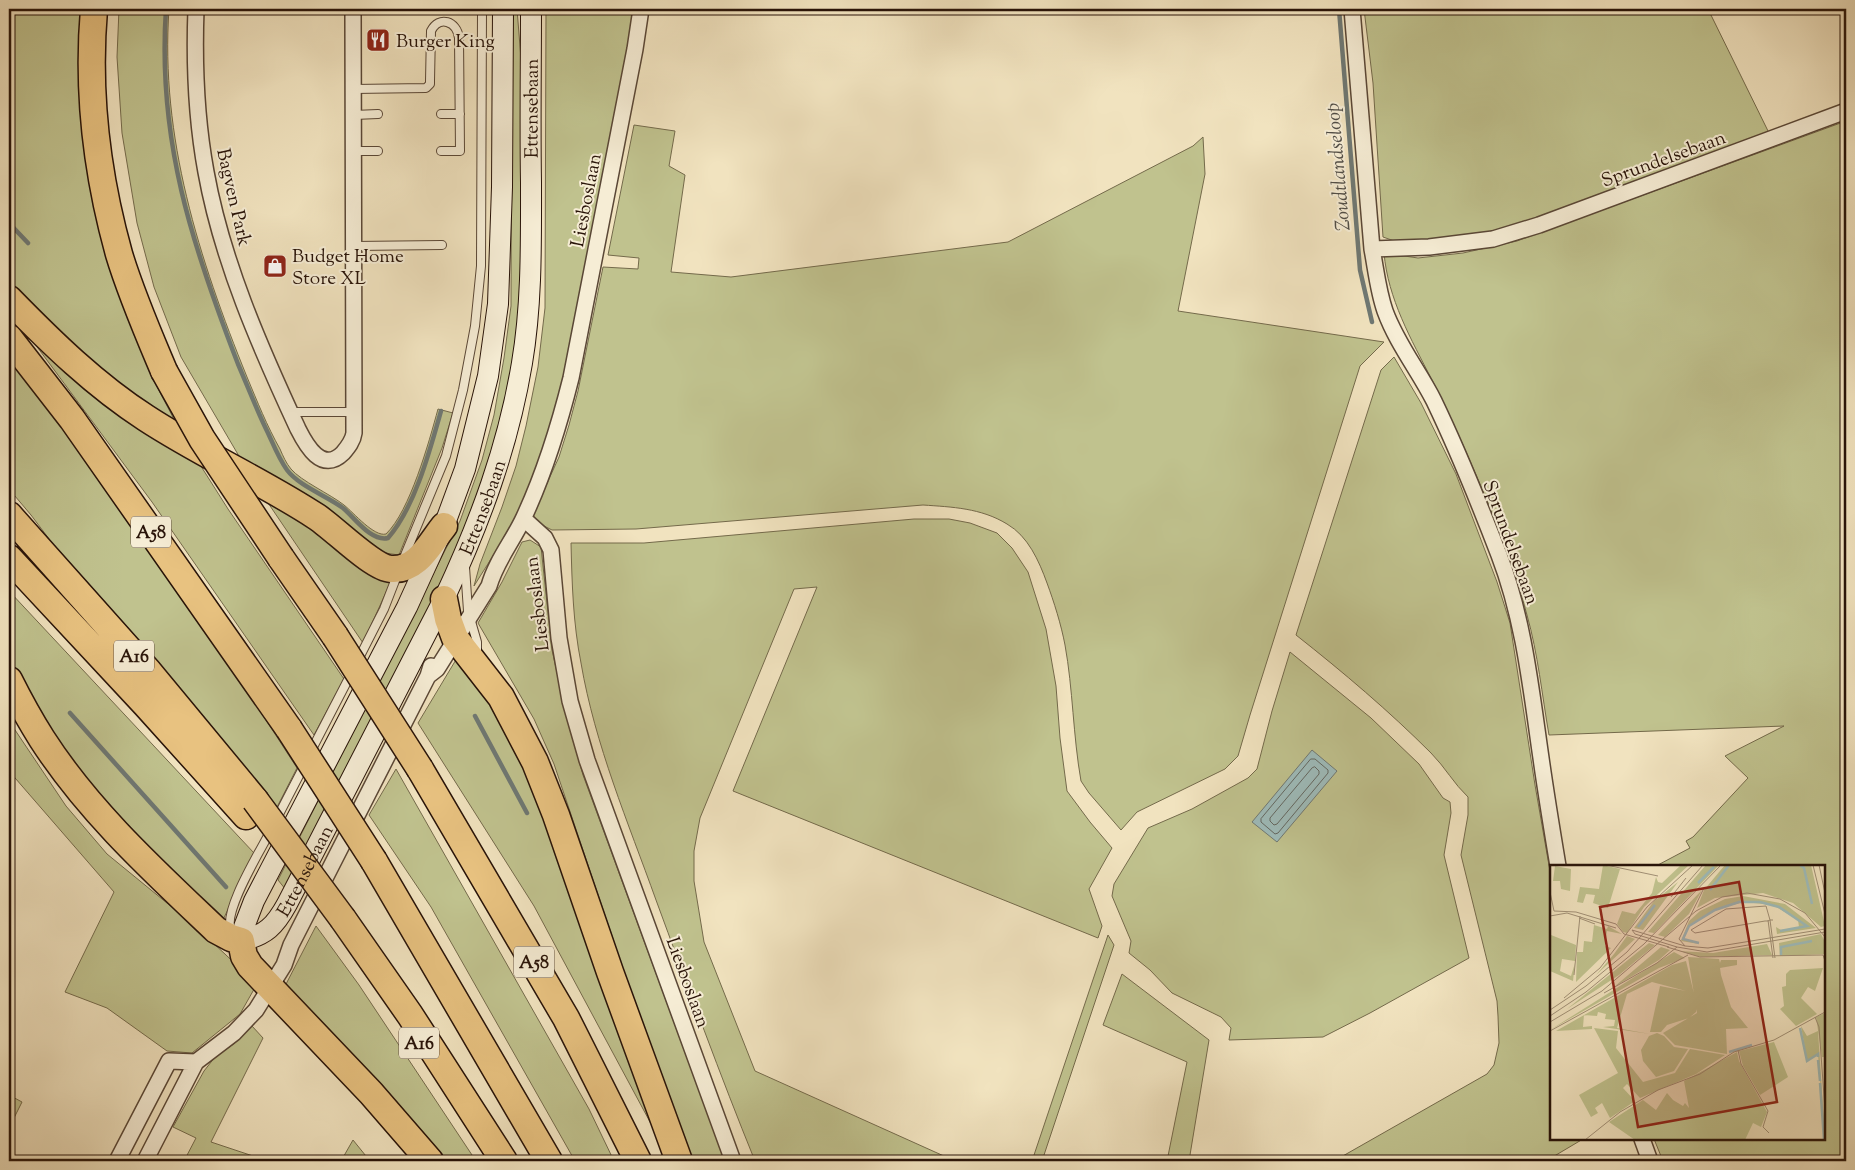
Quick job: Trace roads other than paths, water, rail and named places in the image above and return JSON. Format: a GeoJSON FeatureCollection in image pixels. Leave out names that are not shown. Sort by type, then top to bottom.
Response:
{"type":"FeatureCollection","features":[{"type":"Feature","properties":{"kind":"highway","name":"A58"},"geometry":{"type":"LineString","coordinates":[[94,9],[92,94],[99,160],[120,254],[144,326],[164,371],[202,439],[335,636],[420,769],[566,1018],[638,1161]]}},
{"type":"Feature","properties":{"kind":"highway"},"geometry":{"type":"LineString","coordinates":[[9,299],[76,365],[138,413],[304,509],[338,532],[378,565],[386,568],[400,568],[413,563],[423,555],[444,526]]}},
{"type":"Feature","properties":{"kind":"highway","name":"A58"},"geometry":{"type":"LineString","coordinates":[[9,338],[72,420],[289,730],[374,860],[549,1161]]}},
{"type":"Feature","properties":{"kind":"highway","name":"A16"},"geometry":{"type":"LineString","coordinates":[[9,515],[149,672],[250,808]]}},
{"type":"Feature","properties":{"kind":"highway","name":"A16"},"geometry":{"type":"LineString","coordinates":[[9,558],[146,705],[250,808]]}},
{"type":"Feature","properties":{"kind":"highway"},"geometry":{"type":"LineString","coordinates":[[458,617],[478,668],[501,697],[525,740],[544,786],[679,1161]]}},
{"type":"Feature","properties":{"kind":"highway"},"geometry":{"type":"LineString","coordinates":[[9,680],[43,741],[115,831],[216,930],[241,941],[244,956],[250,966],[378,1100],[430,1161]]}},
{"type":"Feature","properties":{"kind":"highway"},"geometry":{"type":"LineString","coordinates":[[250,808],[410,1015],[504,1161]]}},
{"type":"Feature","properties":{"kind":"highway","name":"A16"},"geometry":{"type":"LineString","coordinates":[[340,924],[418,1042],[493,1161]]}},
{"type":"Feature","properties":{"kind":"main road","name":"Ettensebaan"},"geometry":{"type":"LineString","coordinates":[[241,941],[254,901],[408,607],[444,526],[465,469],[488,376],[495,327],[500,239],[503,9]]}},
{"type":"Feature","properties":{"kind":"main road","name":"Ettensebaan"},"geometry":{"type":"LineString","coordinates":[[241,941],[264,933],[277,922],[458,617],[464,557],[498,466],[512,415],[522,361],[530,272],[531,9]]}},
{"type":"Feature","properties":{"kind":"street","name":"Bagven Park"},"geometry":{"type":"LineString","coordinates":[[196,9],[197,103],[210,190],[220,231],[236,280],[290,412],[308,448],[316,455],[329,460],[340,456],[352,440],[354,412],[353,9]]}},
{"type":"Feature","properties":{"kind":"street","name":"Liesboslaan"},"geometry":{"type":"LineString","coordinates":[[641,9],[635,49],[571,378],[561,420],[545,469],[524,519],[545,538],[551,550],[560,647],[570,700],[587,760],[733,1161]]}},
{"type":"Feature","properties":{"kind":"street","name":"Sprundelsebaan"},"geometry":{"type":"LineString","coordinates":[[1352,9],[1372,248],[1378,283],[1385,311],[1433,401],[1499,555],[1511,591],[1521,626],[1528,664],[1558,865]]}},
{"type":"Feature","properties":{"kind":"street","name":"Sprundelsebaan"},"geometry":{"type":"LineString","coordinates":[[1372,248],[1429,247],[1493,239],[1539,225],[1846,111]]}},
{"type":"Feature","properties":{"kind":"street"},"geometry":{"type":"LineString","coordinates":[[144,1161],[196,1062],[234,1033],[242,1024],[267,984],[276,961],[291,945],[428,676],[432,662],[458,617],[489,586],[493,572],[524,519]]}},
{"type":"Feature","properties":{"kind":"street"},"geometry":{"type":"LineString","coordinates":[[117,1161],[169,1061],[196,1062]]}},
{"type":"Feature","properties":{"kind":"street"},"geometry":{"type":"LineString","coordinates":[[1642,1140],[1650,1161]]}},
{"type":"Feature","properties":{"kind":"lane"},"geometry":{"type":"LineString","coordinates":[[241,941],[230,928],[229,919],[234,902],[374,630],[446,456],[463,390],[475,326],[482,266],[482,9]]}},
{"type":"Feature","properties":{"kind":"lane"},"geometry":{"type":"LineString","coordinates":[[353,89],[423,88],[428,86],[430,80],[431,31],[436,24],[445,22],[456,26],[459,34],[460,151],[442,151]]}},
{"type":"Feature","properties":{"kind":"lane"},"geometry":{"type":"LineString","coordinates":[[442,114],[460,110]]}},
{"type":"Feature","properties":{"kind":"lane"},"geometry":{"type":"LineString","coordinates":[[354,115],[378,114]]}},
{"type":"Feature","properties":{"kind":"lane"},"geometry":{"type":"LineString","coordinates":[[354,151],[378,151]]}},
{"type":"Feature","properties":{"kind":"lane"},"geometry":{"type":"LineString","coordinates":[[354,246],[442,245]]}},
{"type":"Feature","properties":{"kind":"lane"},"geometry":{"type":"LineString","coordinates":[[290,412],[354,412]]}},
{"type":"Feature","properties":{"kind":"water"},"geometry":{"type":"Polygon","coordinates":[[[1312,750],[1337,771],[1277,842],[1252,822],[1312,750]]]}},
{"type":"Feature","properties":{"kind":"waterway"},"geometry":{"type":"LineString","coordinates":[[166,9],[165,57],[167,103],[181,191],[206,277],[221,320],[264,425],[287,470],[306,486],[343,508],[369,533],[382,538],[388,538],[406,511],[421,478],[441,411]]}},
{"type":"Feature","properties":{"kind":"waterway","name":"Zoudtlandseloop"},"geometry":{"type":"LineString","coordinates":[[1339,9],[1360,270],[1372,322]]}},
{"type":"Feature","properties":{"kind":"waterway"},"geometry":{"type":"LineString","coordinates":[[9,223],[28,243]]}},
{"type":"Feature","properties":{"kind":"waterway"},"geometry":{"type":"LineString","coordinates":[[70,713],[226,887]]}},
{"type":"Feature","properties":{"kind":"waterway"},"geometry":{"type":"LineString","coordinates":[[475,716],[527,813]]}},
{"type":"Feature","properties":{"kind":"place","name":"Burger King"},"geometry":{"type":"Point","coordinates":[378,40]}},
{"type":"Feature","properties":{"kind":"place","name":"Budget Home Store XL"},"geometry":{"type":"Point","coordinates":[275,266]}}]}
